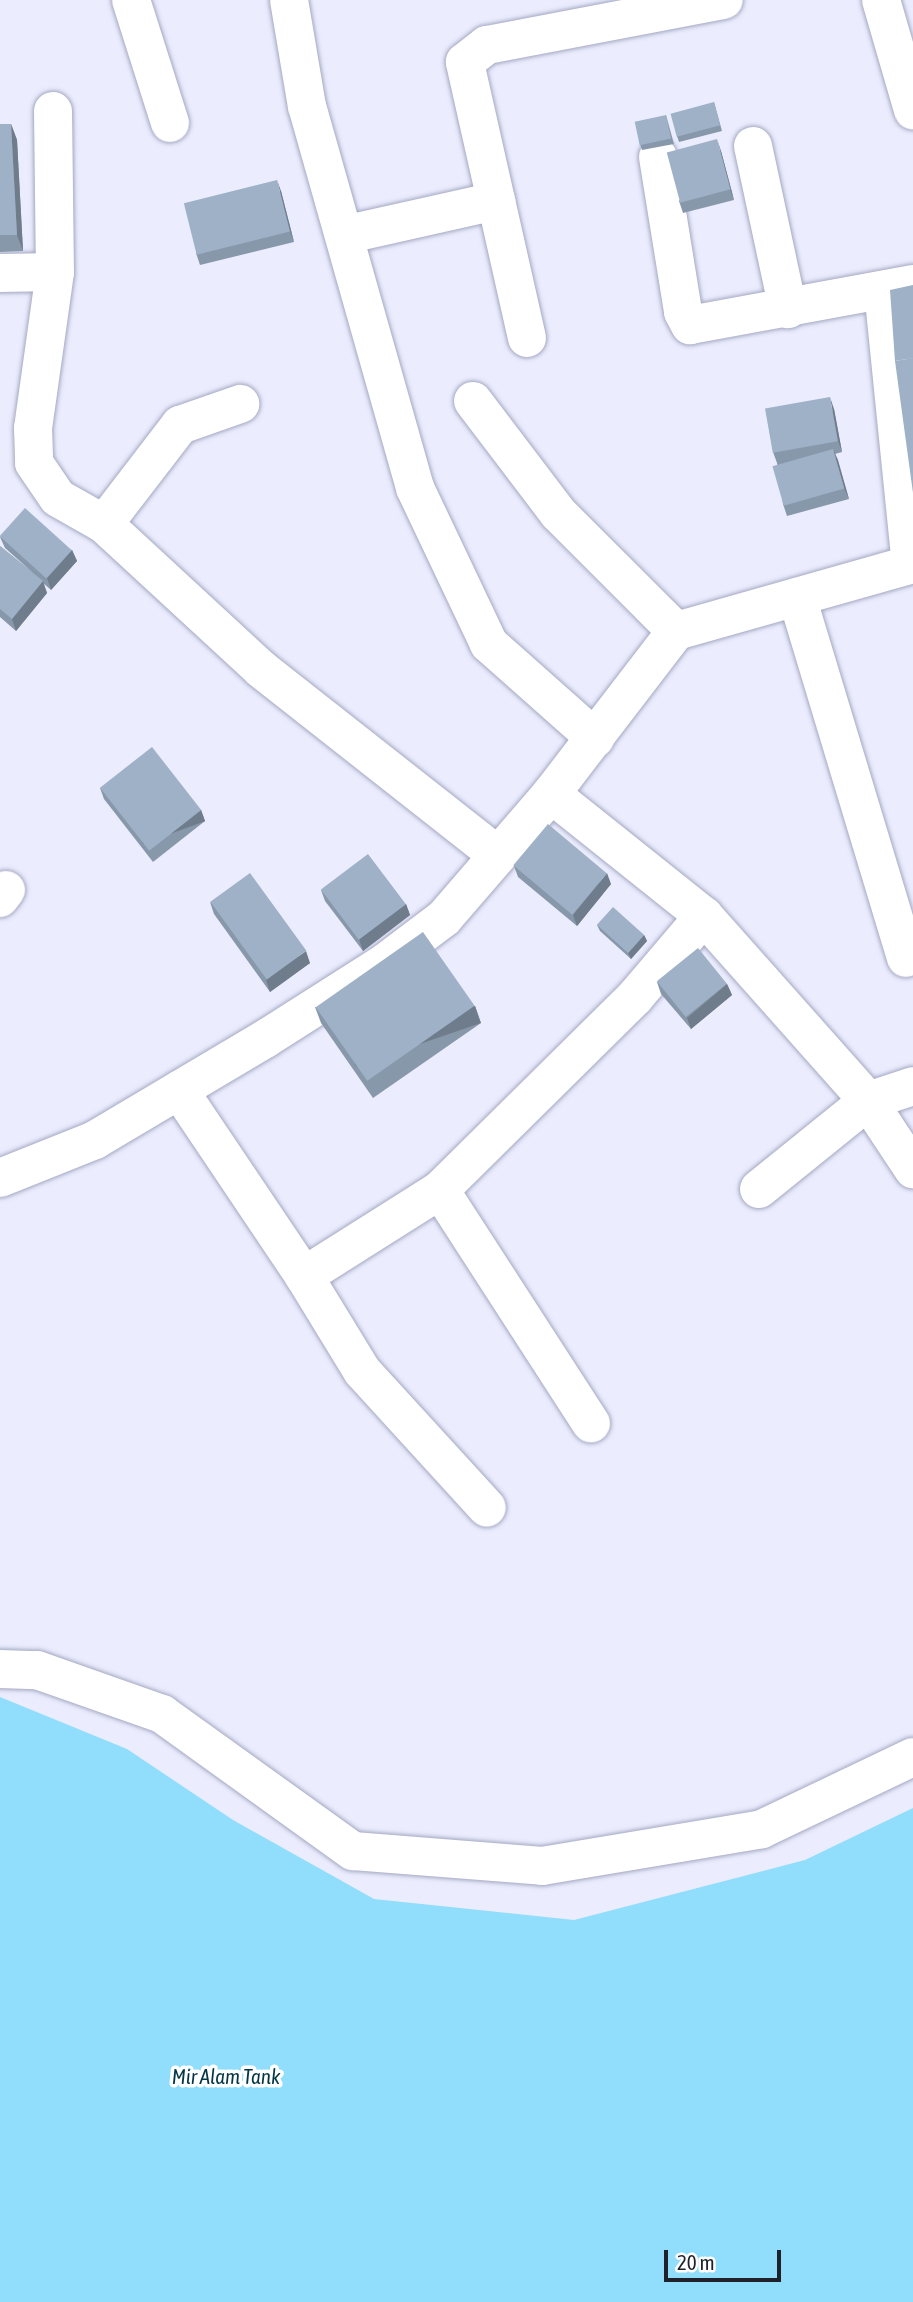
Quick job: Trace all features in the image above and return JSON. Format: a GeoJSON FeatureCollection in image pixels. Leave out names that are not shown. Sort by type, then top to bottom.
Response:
{"type":"FeatureCollection","features":[{"type":"Feature","properties":{"kind":"street"},"geometry":{"type":"LineString","coordinates":[[131,0],[170,123]]}},
{"type":"Feature","properties":{"kind":"street"},"geometry":{"type":"LineString","coordinates":[[289,0],[307,106],[415,488],[489,644],[595,738]]}},
{"type":"Feature","properties":{"kind":"street"},"geometry":{"type":"LineString","coordinates":[[527,338],[466,62],[474,51],[487,45],[724,0]]}},
{"type":"Feature","properties":{"kind":"street"},"geometry":{"type":"LineString","coordinates":[[881,0],[913,110]]}},
{"type":"Feature","properties":{"kind":"street"},"geometry":{"type":"LineString","coordinates":[[53,111],[55,272],[33,428],[34,463],[58,498],[104,524],[261,669],[497,855]]}},
{"type":"Feature","properties":{"kind":"street"},"geometry":{"type":"LineString","coordinates":[[753,146],[788,309]]}},
{"type":"Feature","properties":{"kind":"street"},"geometry":{"type":"LineString","coordinates":[[0,1178],[95,1140],[386,962],[444,918],[551,794],[676,631],[912,565],[898,287],[690,325],[683,312],[658,157]]}},
{"type":"Feature","properties":{"kind":"street"},"geometry":{"type":"LineString","coordinates":[[344,235],[496,201]]}},
{"type":"Feature","properties":{"kind":"street"},"geometry":{"type":"LineString","coordinates":[[0,273],[55,272]]}},
{"type":"Feature","properties":{"kind":"street"},"geometry":{"type":"LineString","coordinates":[[473,401],[558,513],[676,631]]}},
{"type":"Feature","properties":{"kind":"street"},"geometry":{"type":"LineString","coordinates":[[104,524],[180,425],[240,404]]}},
{"type":"Feature","properties":{"kind":"street"},"geometry":{"type":"LineString","coordinates":[[797,597],[906,958]]}},
{"type":"Feature","properties":{"kind":"street"},"geometry":{"type":"LineString","coordinates":[[551,794],[704,916],[868,1101],[913,1169]]}},
{"type":"Feature","properties":{"kind":"street"},"geometry":{"type":"LineString","coordinates":[[304,1276],[440,1190],[635,997],[704,916]]}},
{"type":"Feature","properties":{"kind":"street"},"geometry":{"type":"LineString","coordinates":[[759,1189],[868,1101],[913,1086]]}},
{"type":"Feature","properties":{"kind":"street"},"geometry":{"type":"LineString","coordinates":[[179,1090],[304,1276],[362,1371],[486,1508]]}},
{"type":"Feature","properties":{"kind":"street"},"geometry":{"type":"LineString","coordinates":[[440,1190],[591,1423]]}},
{"type":"Feature","properties":{"kind":"street"},"geometry":{"type":"LineString","coordinates":[[0,1669],[37,1670],[162,1714],[353,1851],[542,1867],[762,1829],[913,1757]]}},
{"type":"Feature","properties":{"kind":"water","name":"Mir Alam Tank"},"geometry":{"type":"Polygon","coordinates":[[[0,1697],[127,1749],[233,1820],[374,1899],[574,1920],[805,1860],[913,1808],[913,2302],[0,2302],[0,1697]]]}},
{"type":"Feature","properties":{"kind":"building"},"geometry":{"type":"Polygon","coordinates":[[[714,102],[720,125],[677,137],[671,114],[714,102]]]}},
{"type":"Feature","properties":{"kind":"building"},"geometry":{"type":"Polygon","coordinates":[[[666,115],[671,138],[640,145],[635,122],[666,115]]]}},
{"type":"Feature","properties":{"kind":"building"},"geometry":{"type":"Polygon","coordinates":[[[0,124],[11,124],[17,235],[0,235],[0,124]]]}},
{"type":"Feature","properties":{"kind":"building"},"geometry":{"type":"Polygon","coordinates":[[[717,139],[730,189],[680,203],[667,152],[717,139]]]}},
{"type":"Feature","properties":{"kind":"building"},"geometry":{"type":"Polygon","coordinates":[[[277,180],[290,231],[197,255],[184,203],[277,180]]]}},
{"type":"Feature","properties":{"kind":"building"},"geometry":{"type":"Polygon","coordinates":[[[913,285],[913,358],[895,361],[890,290],[913,285]]]}},
{"type":"Feature","properties":{"kind":"building"},"geometry":{"type":"Polygon","coordinates":[[[913,358],[913,493],[895,361],[913,358]]]}},
{"type":"Feature","properties":{"kind":"building"},"geometry":{"type":"Polygon","coordinates":[[[830,397],[838,441],[773,453],[765,408],[830,397]]]}},
{"type":"Feature","properties":{"kind":"building"},"geometry":{"type":"Polygon","coordinates":[[[833,449],[844,488],[784,506],[772,466],[833,449]]]}},
{"type":"Feature","properties":{"kind":"building"},"geometry":{"type":"Polygon","coordinates":[[[25,508],[72,550],[46,578],[0,537],[25,508]]]}},
{"type":"Feature","properties":{"kind":"building"},"geometry":{"type":"Polygon","coordinates":[[[0,546],[43,581],[12,619],[0,609],[0,546]]]}},
{"type":"Feature","properties":{"kind":"building"},"geometry":{"type":"Polygon","coordinates":[[[152,747],[201,810],[149,851],[100,788],[152,747]]]}},
{"type":"Feature","properties":{"kind":"building"},"geometry":{"type":"Polygon","coordinates":[[[548,824],[607,873],[572,915],[513,865],[548,824]]]}},
{"type":"Feature","properties":{"kind":"building"},"geometry":{"type":"Polygon","coordinates":[[[368,854],[406,904],[359,940],[321,890],[368,854]]]}},
{"type":"Feature","properties":{"kind":"building"},"geometry":{"type":"Polygon","coordinates":[[[250,873],[306,951],[267,979],[210,902],[250,873]]]}},
{"type":"Feature","properties":{"kind":"building"},"geometry":{"type":"Polygon","coordinates":[[[613,907],[644,935],[628,953],[597,925],[613,907]]]}},
{"type":"Feature","properties":{"kind":"building"},"geometry":{"type":"Polygon","coordinates":[[[423,932],[475,1006],[367,1081],[316,1007],[423,932]]]}},
{"type":"Feature","properties":{"kind":"building"},"geometry":{"type":"Polygon","coordinates":[[[698,948],[727,984],[686,1017],[657,981],[698,948]]]}}]}
